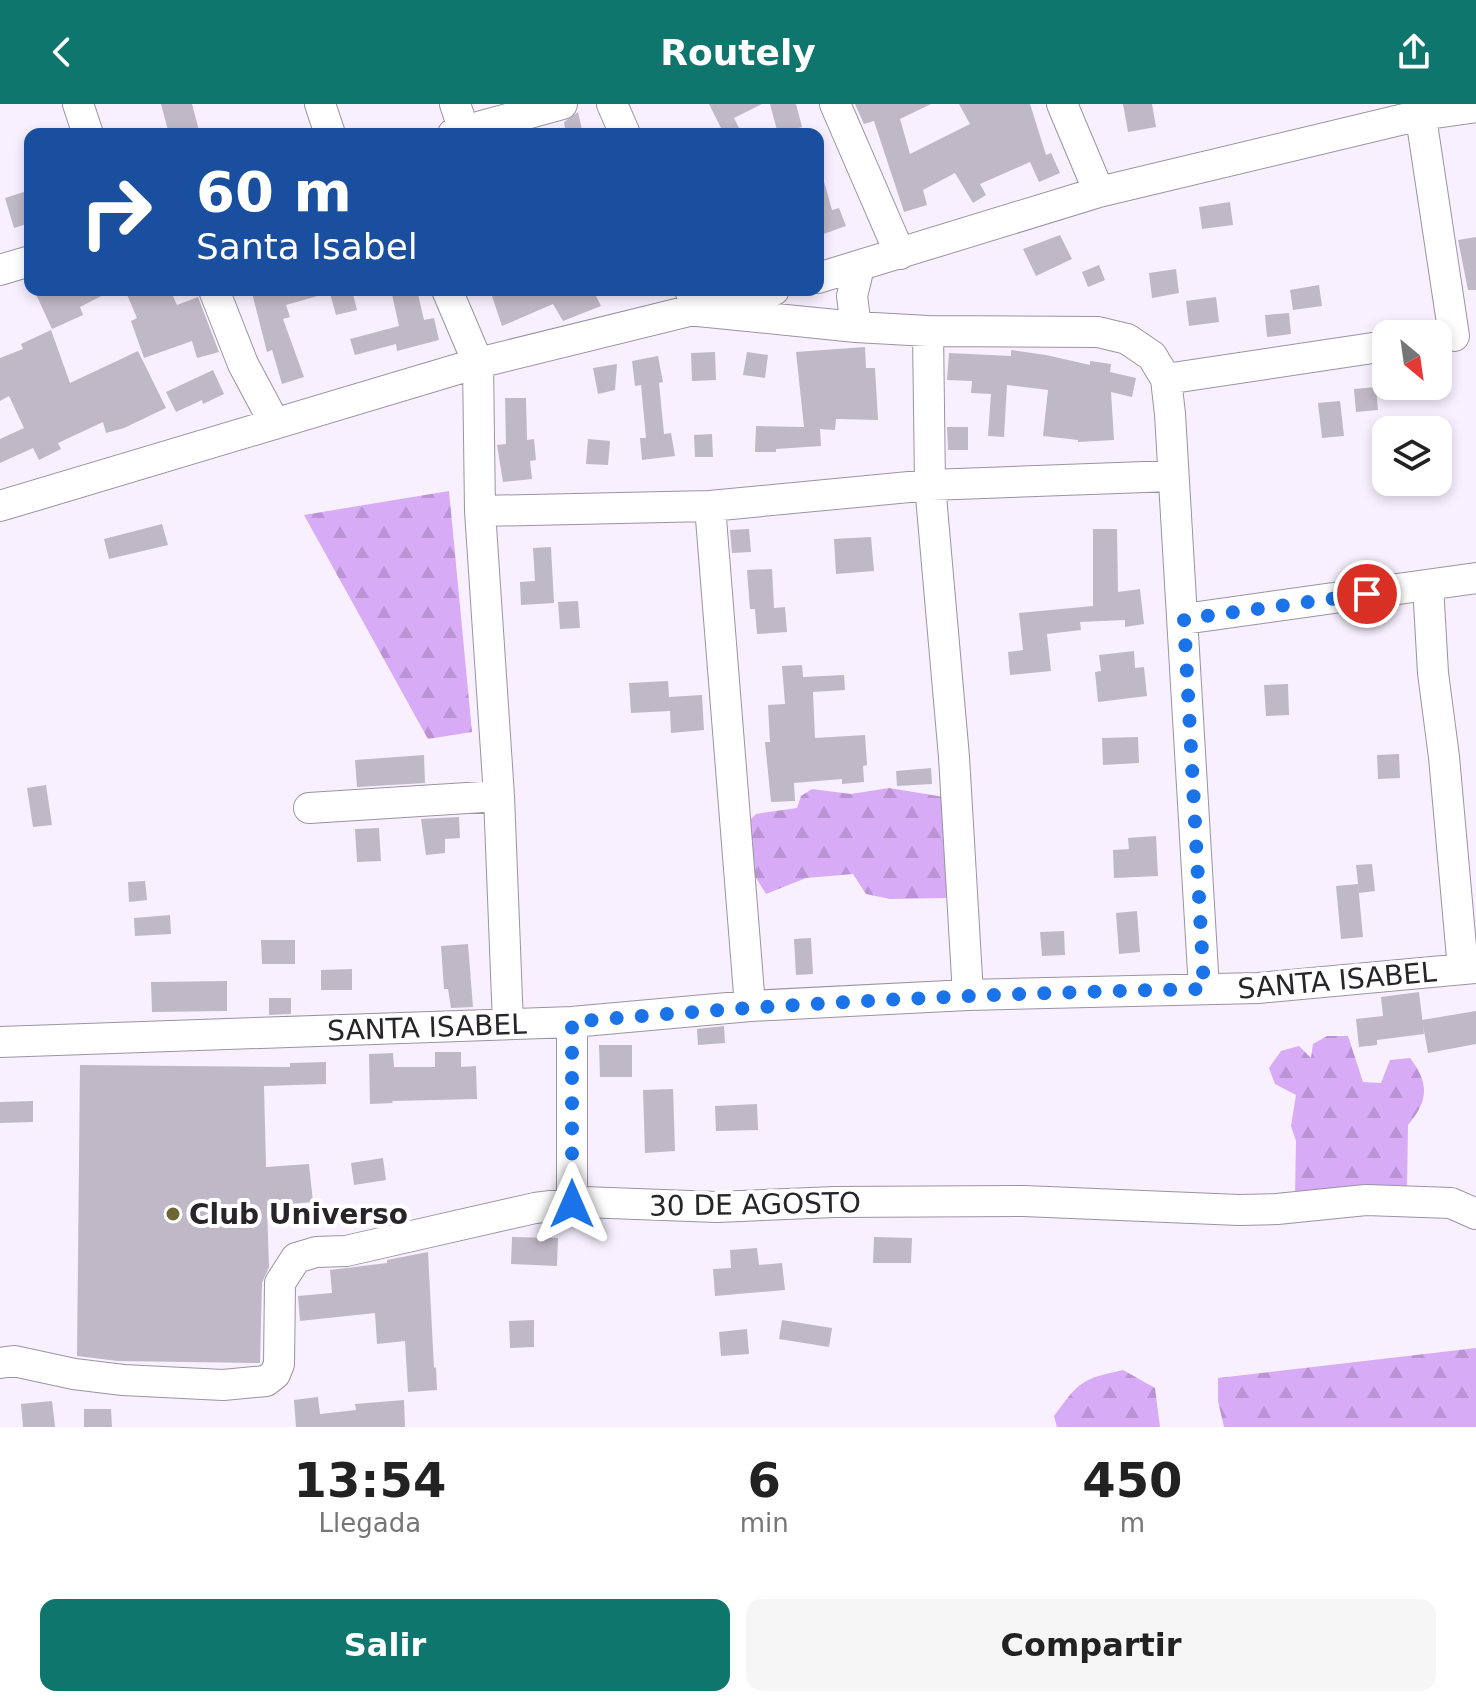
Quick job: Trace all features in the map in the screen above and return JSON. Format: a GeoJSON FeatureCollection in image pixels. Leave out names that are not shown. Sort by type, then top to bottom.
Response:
{"type":"FeatureCollection","features":[{"type":"Feature","properties":{"kind":"street"},"geometry":{"type":"LineString","coordinates":[[78,104],[86,128]]}},
{"type":"Feature","properties":{"kind":"street"},"geometry":{"type":"LineString","coordinates":[[320,104],[328,128]]}},
{"type":"Feature","properties":{"kind":"street"},"geometry":{"type":"LineString","coordinates":[[457,123],[562,104]]}},
{"type":"Feature","properties":{"kind":"street"},"geometry":{"type":"LineString","coordinates":[[612,104],[622,128]]}},
{"type":"Feature","properties":{"kind":"street"},"geometry":{"type":"LineString","coordinates":[[835,104],[900,254]]}},
{"type":"Feature","properties":{"kind":"street"},"geometry":{"type":"LineString","coordinates":[[1062,104],[1099,192]]}},
{"type":"Feature","properties":{"kind":"street"},"geometry":{"type":"LineString","coordinates":[[824,276],[1099,192],[1420,110],[1476,107]]}},
{"type":"Feature","properties":{"kind":"street"},"geometry":{"type":"LineString","coordinates":[[1420,110],[1456,336]]}},
{"type":"Feature","properties":{"kind":"street"},"geometry":{"type":"LineString","coordinates":[[0,270],[24,263]]}},
{"type":"Feature","properties":{"kind":"street"},"geometry":{"type":"LineString","coordinates":[[856,327],[852,296],[859,267]]}},
{"type":"Feature","properties":{"kind":"street"},"geometry":{"type":"LineString","coordinates":[[216,296],[243,364],[275,424]]}},
{"type":"Feature","properties":{"kind":"street"},"geometry":{"type":"LineString","coordinates":[[450,296],[478,363],[480,511],[499,796],[508,1024]]}},
{"type":"Feature","properties":{"kind":"street"},"geometry":{"type":"LineString","coordinates":[[0,506],[694,300],[726,296]]}},
{"type":"Feature","properties":{"kind":"street"},"geometry":{"type":"LineString","coordinates":[[694,300],[856,327],[928,331],[1098,332],[1127,339],[1152,356],[1166,379],[1184,619],[1204,989]]}},
{"type":"Feature","properties":{"kind":"street"},"geometry":{"type":"LineString","coordinates":[[928,331],[930,485],[954,757],[968,995]]}},
{"type":"Feature","properties":{"kind":"street"},"geometry":{"type":"LineString","coordinates":[[1166,379],[1372,348]]}},
{"type":"Feature","properties":{"kind":"street"},"geometry":{"type":"LineString","coordinates":[[480,511],[710,506],[930,485],[1172,476]]}},
{"type":"Feature","properties":{"kind":"street"},"geometry":{"type":"LineString","coordinates":[[710,506],[750,1006]]}},
{"type":"Feature","properties":{"kind":"street"},"geometry":{"type":"LineString","coordinates":[[1184,619],[1476,578]]}},
{"type":"Feature","properties":{"kind":"street"},"geometry":{"type":"LineString","coordinates":[[1428,585],[1433,673],[1469,969]]}},
{"type":"Feature","properties":{"kind":"street"},"geometry":{"type":"LineString","coordinates":[[309,808],[499,796]]}},
{"type":"Feature","properties":{"kind":"street","name":"SANTA ISABEL"},"geometry":{"type":"LineString","coordinates":[[0,1042],[572,1022],[750,1006],[968,995],[1258,988],[1469,969]]}},
{"type":"Feature","properties":{"kind":"street"},"geometry":{"type":"LineString","coordinates":[[572,1022],[572,1204]]}},
{"type":"Feature","properties":{"kind":"street","name":"30 DE AGOSTO"},"geometry":{"type":"LineString","coordinates":[[0,1363],[14,1361],[74,1374],[123,1380],[223,1385],[266,1381],[275,1374],[279,1364],[280,1283],[296,1258],[316,1252],[346,1251],[535,1208],[572,1204],[717,1207],[835,1202],[1024,1201],[1239,1210],[1366,1200],[1451,1203],[1476,1214]]}},
{"type":"Feature","properties":{"kind":"green space"},"geometry":{"type":"Polygon","coordinates":[[[449,491],[472,732],[428,739],[304,515],[449,491]]]}},
{"type":"Feature","properties":{"kind":"green space"},"geometry":{"type":"Polygon","coordinates":[[[889,788],[950,798],[946,898],[890,899],[866,894],[853,874],[806,878],[766,894],[744,858],[746,824],[756,814],[797,808],[801,796],[812,789],[851,794],[889,788]]]}},
{"type":"Feature","properties":{"kind":"green space"},"geometry":{"type":"Polygon","coordinates":[[[1327,1036],[1348,1036],[1363,1082],[1381,1083],[1390,1060],[1410,1058],[1421,1076],[1423,1099],[1408,1125],[1407,1186],[1295,1197],[1296,1141],[1291,1126],[1296,1095],[1275,1084],[1269,1068],[1281,1051],[1299,1046],[1311,1058],[1313,1044],[1327,1036]]]}},
{"type":"Feature","properties":{"kind":"green space"},"geometry":{"type":"Polygon","coordinates":[[[1476,1348],[1476,1427],[1224,1427],[1218,1401],[1218,1378],[1476,1348]]]}},
{"type":"Feature","properties":{"kind":"green space"},"geometry":{"type":"Polygon","coordinates":[[[1123,1370],[1155,1388],[1160,1427],[1057,1427],[1054,1416],[1076,1389],[1098,1376],[1123,1370]]]}},
{"type":"Feature","properties":{"kind":"building"},"geometry":{"type":"Polygon","coordinates":[[[161,104],[192,104],[198,128],[167,128],[161,104]]]}},
{"type":"Feature","properties":{"kind":"building"},"geometry":{"type":"Polygon","coordinates":[[[709,104],[762,104],[734,118],[739,128],[721,128],[709,104]]]}},
{"type":"Feature","properties":{"kind":"building"},"geometry":{"type":"Polygon","coordinates":[[[770,104],[796,104],[802,127],[776,128],[770,104]]]}},
{"type":"Feature","properties":{"kind":"building"},"geometry":{"type":"Polygon","coordinates":[[[855,104],[931,104],[900,119],[910,154],[970,124],[959,104],[1030,104],[1046,155],[1051,153],[1060,173],[1039,182],[1030,162],[980,184],[986,195],[973,203],[955,173],[923,190],[927,205],[904,212],[874,121],[864,124],[855,104]]]}},
{"type":"Feature","properties":{"kind":"building"},"geometry":{"type":"Polygon","coordinates":[[[1123,104],[1152,104],[1156,127],[1128,132],[1123,104]]]}},
{"type":"Feature","properties":{"kind":"building"},"geometry":{"type":"Polygon","coordinates":[[[578,112],[582,128],[565,128],[564,122],[578,112]]]}},
{"type":"Feature","properties":{"kind":"building"},"geometry":{"type":"Polygon","coordinates":[[[824,182],[832,210],[839,208],[846,226],[824,234],[824,182]]]}},
{"type":"Feature","properties":{"kind":"building"},"geometry":{"type":"Polygon","coordinates":[[[24,192],[24,225],[14,228],[5,198],[24,192]]]}},
{"type":"Feature","properties":{"kind":"building"},"geometry":{"type":"Polygon","coordinates":[[[1230,202],[1233,225],[1202,229],[1199,207],[1230,202]]]}},
{"type":"Feature","properties":{"kind":"building"},"geometry":{"type":"Polygon","coordinates":[[[1060,235],[1072,259],[1036,276],[1023,249],[1060,235]]]}},
{"type":"Feature","properties":{"kind":"building"},"geometry":{"type":"Polygon","coordinates":[[[1476,237],[1476,290],[1468,290],[1458,240],[1476,237]]]}},
{"type":"Feature","properties":{"kind":"building"},"geometry":{"type":"Polygon","coordinates":[[[1099,265],[1105,280],[1088,287],[1082,272],[1099,265]]]}},
{"type":"Feature","properties":{"kind":"building"},"geometry":{"type":"Polygon","coordinates":[[[1176,269],[1179,293],[1152,298],[1149,273],[1176,269]]]}},
{"type":"Feature","properties":{"kind":"building"},"geometry":{"type":"Polygon","coordinates":[[[1319,285],[1322,306],[1293,310],[1290,290],[1319,285]]]}},
{"type":"Feature","properties":{"kind":"building"},"geometry":{"type":"Polygon","coordinates":[[[37,296],[101,296],[80,307],[83,315],[52,329],[37,296]]]}},
{"type":"Feature","properties":{"kind":"building"},"geometry":{"type":"Polygon","coordinates":[[[128,296],[173,296],[177,305],[198,297],[219,352],[197,358],[192,341],[144,358],[131,321],[137,318],[128,296]]]}},
{"type":"Feature","properties":{"kind":"building"},"geometry":{"type":"Polygon","coordinates":[[[253,296],[318,296],[286,305],[290,317],[283,319],[304,377],[282,384],[272,350],[267,352],[253,296]]]}},
{"type":"Feature","properties":{"kind":"building"},"geometry":{"type":"Polygon","coordinates":[[[331,296],[354,296],[357,310],[336,315],[331,296]]]}},
{"type":"Feature","properties":{"kind":"building"},"geometry":{"type":"Polygon","coordinates":[[[392,296],[418,296],[424,320],[434,318],[439,340],[397,351],[396,344],[355,355],[350,339],[399,326],[392,296]]]}},
{"type":"Feature","properties":{"kind":"building"},"geometry":{"type":"Polygon","coordinates":[[[492,296],[596,296],[601,306],[563,321],[553,304],[502,326],[492,296]]]}},
{"type":"Feature","properties":{"kind":"building"},"geometry":{"type":"Polygon","coordinates":[[[1216,297],[1219,322],[1189,326],[1186,301],[1216,297]]]}},
{"type":"Feature","properties":{"kind":"building"},"geometry":{"type":"Polygon","coordinates":[[[1289,313],[1291,334],[1267,337],[1265,315],[1289,313]]]}},
{"type":"Feature","properties":{"kind":"building"},"geometry":{"type":"Polygon","coordinates":[[[51,330],[70,383],[138,351],[166,408],[106,433],[103,422],[58,443],[61,449],[39,460],[33,448],[0,463],[0,439],[24,428],[9,396],[0,401],[0,358],[23,349],[21,344],[51,330]]]}},
{"type":"Feature","properties":{"kind":"building"},"geometry":{"type":"Polygon","coordinates":[[[865,347],[866,368],[875,368],[878,420],[836,419],[835,430],[820,429],[821,446],[755,452],[756,426],[804,427],[796,352],[865,347]]]}},
{"type":"Feature","properties":{"kind":"building"},"geometry":{"type":"Polygon","coordinates":[[[1011,350],[1090,365],[1090,361],[1111,364],[1110,372],[1136,378],[1132,397],[1111,392],[1114,440],[1078,442],[1043,436],[1048,390],[1007,385],[1004,437],[988,436],[991,394],[971,393],[972,381],[947,380],[949,353],[1011,356],[1011,350]]]}},
{"type":"Feature","properties":{"kind":"building"},"geometry":{"type":"Polygon","coordinates":[[[715,352],[716,380],[692,381],[691,353],[715,352]]]}},
{"type":"Feature","properties":{"kind":"building"},"geometry":{"type":"Polygon","coordinates":[[[747,352],[768,355],[765,378],[743,375],[747,352]]]}},
{"type":"Feature","properties":{"kind":"building"},"geometry":{"type":"Polygon","coordinates":[[[658,356],[663,382],[659,383],[664,434],[671,433],[675,456],[642,460],[640,438],[646,438],[641,385],[635,386],[632,361],[658,356]]]}},
{"type":"Feature","properties":{"kind":"building"},"geometry":{"type":"Polygon","coordinates":[[[617,364],[615,390],[598,394],[593,368],[617,364]]]}},
{"type":"Feature","properties":{"kind":"building"},"geometry":{"type":"Polygon","coordinates":[[[213,370],[224,394],[176,412],[166,392],[213,370]]]}},
{"type":"Feature","properties":{"kind":"building"},"geometry":{"type":"Polygon","coordinates":[[[1372,387],[1372,400],[1377,400],[1378,410],[1356,412],[1354,389],[1372,387]]]}},
{"type":"Feature","properties":{"kind":"building"},"geometry":{"type":"Polygon","coordinates":[[[505,398],[526,398],[527,440],[534,439],[536,460],[530,461],[532,479],[503,482],[497,445],[506,444],[505,398]]]}},
{"type":"Feature","properties":{"kind":"building"},"geometry":{"type":"Polygon","coordinates":[[[1340,401],[1344,436],[1322,438],[1318,403],[1340,401]]]}},
{"type":"Feature","properties":{"kind":"building"},"geometry":{"type":"Polygon","coordinates":[[[947,427],[968,427],[968,450],[948,450],[947,427]]]}},
{"type":"Feature","properties":{"kind":"building"},"geometry":{"type":"Polygon","coordinates":[[[712,434],[713,457],[695,457],[694,435],[712,434]]]}},
{"type":"Feature","properties":{"kind":"building"},"geometry":{"type":"Polygon","coordinates":[[[588,439],[610,441],[608,465],[586,464],[588,439]]]}},
{"type":"Feature","properties":{"kind":"building"},"geometry":{"type":"Polygon","coordinates":[[[162,524],[168,545],[109,559],[104,539],[162,524]]]}},
{"type":"Feature","properties":{"kind":"building"},"geometry":{"type":"Polygon","coordinates":[[[749,529],[751,552],[732,553],[730,530],[749,529]]]}},
{"type":"Feature","properties":{"kind":"building"},"geometry":{"type":"Polygon","coordinates":[[[1093,529],[1117,529],[1118,592],[1140,589],[1144,624],[1125,627],[1125,620],[1080,622],[1081,630],[1047,634],[1051,671],[1010,675],[1008,652],[1023,650],[1019,613],[1093,606],[1093,529]]]}},
{"type":"Feature","properties":{"kind":"building"},"geometry":{"type":"Polygon","coordinates":[[[871,537],[874,571],[836,574],[834,539],[871,537]]]}},
{"type":"Feature","properties":{"kind":"building"},"geometry":{"type":"Polygon","coordinates":[[[551,547],[554,603],[521,605],[520,582],[535,581],[533,548],[551,547]]]}},
{"type":"Feature","properties":{"kind":"building"},"geometry":{"type":"Polygon","coordinates":[[[772,569],[774,608],[785,607],[787,632],[757,634],[755,609],[750,609],[747,570],[772,569]]]}},
{"type":"Feature","properties":{"kind":"building"},"geometry":{"type":"Polygon","coordinates":[[[578,601],[580,628],[560,629],[558,602],[578,601]]]}},
{"type":"Feature","properties":{"kind":"building"},"geometry":{"type":"Polygon","coordinates":[[[1134,651],[1135,668],[1144,667],[1147,696],[1098,702],[1095,672],[1101,671],[1099,655],[1134,651]]]}},
{"type":"Feature","properties":{"kind":"building"},"geometry":{"type":"Polygon","coordinates":[[[802,665],[803,677],[844,675],[845,690],[813,692],[815,738],[865,735],[867,765],[863,766],[864,782],[842,784],[842,779],[794,783],[795,801],[771,802],[765,742],[770,742],[768,705],[785,704],[782,666],[802,665]]]}},
{"type":"Feature","properties":{"kind":"building"},"geometry":{"type":"Polygon","coordinates":[[[668,681],[669,697],[702,695],[704,730],[671,733],[670,711],[631,713],[629,683],[668,681]]]}},
{"type":"Feature","properties":{"kind":"building"},"geometry":{"type":"Polygon","coordinates":[[[1288,684],[1289,715],[1266,716],[1264,685],[1288,684]]]}},
{"type":"Feature","properties":{"kind":"building"},"geometry":{"type":"Polygon","coordinates":[[[1138,737],[1139,763],[1103,765],[1102,738],[1138,737]]]}},
{"type":"Feature","properties":{"kind":"building"},"geometry":{"type":"Polygon","coordinates":[[[1399,754],[1400,778],[1378,779],[1377,755],[1399,754]]]}},
{"type":"Feature","properties":{"kind":"building"},"geometry":{"type":"Polygon","coordinates":[[[424,755],[425,783],[357,787],[355,760],[424,755]]]}},
{"type":"Feature","properties":{"kind":"building"},"geometry":{"type":"Polygon","coordinates":[[[931,768],[932,784],[897,786],[896,771],[931,768]]]}},
{"type":"Feature","properties":{"kind":"building"},"geometry":{"type":"Polygon","coordinates":[[[46,785],[52,825],[33,827],[27,788],[46,785]]]}},
{"type":"Feature","properties":{"kind":"building"},"geometry":{"type":"Polygon","coordinates":[[[459,817],[460,838],[445,839],[445,853],[426,855],[421,819],[459,817]]]}},
{"type":"Feature","properties":{"kind":"building"},"geometry":{"type":"Polygon","coordinates":[[[379,828],[381,861],[357,862],[355,829],[379,828]]]}},
{"type":"Feature","properties":{"kind":"building"},"geometry":{"type":"Polygon","coordinates":[[[1156,836],[1158,876],[1114,878],[1113,850],[1129,849],[1128,838],[1156,836]]]}},
{"type":"Feature","properties":{"kind":"building"},"geometry":{"type":"Polygon","coordinates":[[[1372,864],[1375,891],[1359,893],[1356,865],[1372,864]]]}},
{"type":"Feature","properties":{"kind":"building"},"geometry":{"type":"Polygon","coordinates":[[[145,881],[147,900],[129,902],[128,882],[145,881]]]}},
{"type":"Feature","properties":{"kind":"building"},"geometry":{"type":"Polygon","coordinates":[[[1358,884],[1363,937],[1341,939],[1336,886],[1358,884]]]}},
{"type":"Feature","properties":{"kind":"building"},"geometry":{"type":"Polygon","coordinates":[[[1137,911],[1140,952],[1119,954],[1116,913],[1137,911]]]}},
{"type":"Feature","properties":{"kind":"building"},"geometry":{"type":"Polygon","coordinates":[[[170,915],[171,934],[135,936],[134,918],[170,915]]]}},
{"type":"Feature","properties":{"kind":"building"},"geometry":{"type":"Polygon","coordinates":[[[1064,931],[1065,955],[1042,956],[1040,932],[1064,931]]]}},
{"type":"Feature","properties":{"kind":"building"},"geometry":{"type":"Polygon","coordinates":[[[811,938],[813,974],[796,975],[794,939],[811,938]]]}},
{"type":"Feature","properties":{"kind":"building"},"geometry":{"type":"Polygon","coordinates":[[[261,940],[295,940],[295,964],[262,964],[261,940]]]}},
{"type":"Feature","properties":{"kind":"building"},"geometry":{"type":"Polygon","coordinates":[[[468,944],[473,1007],[451,1008],[448,989],[444,989],[441,946],[468,944]]]}},
{"type":"Feature","properties":{"kind":"building"},"geometry":{"type":"Polygon","coordinates":[[[352,969],[352,990],[321,990],[321,970],[352,969]]]}},
{"type":"Feature","properties":{"kind":"building"},"geometry":{"type":"Polygon","coordinates":[[[227,981],[227,1011],[152,1012],[151,982],[227,981]]]}},
{"type":"Feature","properties":{"kind":"building"},"geometry":{"type":"Polygon","coordinates":[[[1419,992],[1424,1034],[1377,1040],[1377,1045],[1359,1047],[1356,1019],[1383,1016],[1381,997],[1419,992]]]}},
{"type":"Feature","properties":{"kind":"building"},"geometry":{"type":"Polygon","coordinates":[[[269,998],[291,998],[291,1014],[269,1015],[269,998]]]}},
{"type":"Feature","properties":{"kind":"building"},"geometry":{"type":"Polygon","coordinates":[[[1476,1011],[1476,1044],[1428,1053],[1422,1020],[1476,1011]]]}},
{"type":"Feature","properties":{"kind":"building"},"geometry":{"type":"Polygon","coordinates":[[[724,1026],[725,1043],[698,1045],[697,1029],[724,1026]]]}},
{"type":"Feature","properties":{"kind":"building"},"geometry":{"type":"Polygon","coordinates":[[[599,1045],[632,1045],[632,1077],[600,1077],[599,1045]]]}},
{"type":"Feature","properties":{"kind":"building"},"geometry":{"type":"Polygon","coordinates":[[[435,1052],[461,1052],[461,1067],[476,1066],[477,1099],[370,1104],[369,1054],[393,1053],[394,1067],[435,1067],[435,1052]]]}},
{"type":"Feature","properties":{"kind":"building","name":"Club Universo"},"geometry":{"type":"Polygon","coordinates":[[[326,1062],[326,1084],[264,1086],[266,1167],[309,1164],[313,1202],[267,1206],[269,1267],[262,1283],[260,1363],[118,1361],[77,1356],[80,1065],[290,1067],[290,1063],[326,1062]]]}},
{"type":"Feature","properties":{"kind":"building"},"geometry":{"type":"Polygon","coordinates":[[[673,1089],[675,1151],[645,1153],[643,1090],[673,1089]]]}},
{"type":"Feature","properties":{"kind":"building"},"geometry":{"type":"Polygon","coordinates":[[[33,1101],[33,1122],[0,1123],[0,1102],[33,1101]]]}},
{"type":"Feature","properties":{"kind":"building"},"geometry":{"type":"Polygon","coordinates":[[[757,1104],[758,1130],[716,1131],[715,1106],[757,1104]]]}},
{"type":"Feature","properties":{"kind":"building"},"geometry":{"type":"Polygon","coordinates":[[[383,1158],[386,1180],[354,1185],[351,1163],[383,1158]]]}},
{"type":"Feature","properties":{"kind":"building"},"geometry":{"type":"Polygon","coordinates":[[[512,1237],[558,1238],[557,1266],[511,1264],[512,1237]]]}},
{"type":"Feature","properties":{"kind":"building"},"geometry":{"type":"Polygon","coordinates":[[[874,1237],[912,1238],[911,1263],[873,1263],[874,1237]]]}},
{"type":"Feature","properties":{"kind":"building"},"geometry":{"type":"Polygon","coordinates":[[[757,1248],[759,1265],[782,1263],[785,1290],[715,1296],[713,1269],[731,1268],[730,1250],[757,1248]]]}},
{"type":"Feature","properties":{"kind":"building"},"geometry":{"type":"Polygon","coordinates":[[[428,1252],[437,1390],[408,1392],[405,1341],[377,1344],[375,1313],[300,1321],[298,1296],[332,1293],[330,1270],[387,1263],[387,1260],[428,1252]]]}},
{"type":"Feature","properties":{"kind":"building"},"geometry":{"type":"Polygon","coordinates":[[[534,1320],[534,1347],[510,1348],[509,1321],[534,1320]]]}},
{"type":"Feature","properties":{"kind":"building"},"geometry":{"type":"Polygon","coordinates":[[[782,1320],[832,1328],[829,1347],[779,1339],[782,1320]]]}},
{"type":"Feature","properties":{"kind":"building"},"geometry":{"type":"Polygon","coordinates":[[[747,1329],[749,1354],[721,1356],[719,1332],[747,1329]]]}},
{"type":"Feature","properties":{"kind":"building"},"geometry":{"type":"Polygon","coordinates":[[[318,1397],[320,1414],[356,1410],[355,1404],[404,1400],[405,1427],[296,1427],[294,1400],[318,1397]]]}},
{"type":"Feature","properties":{"kind":"building"},"geometry":{"type":"Polygon","coordinates":[[[52,1401],[55,1427],[23,1427],[21,1404],[52,1401]]]}},
{"type":"Feature","properties":{"kind":"building"},"geometry":{"type":"Polygon","coordinates":[[[84,1409],[111,1409],[112,1427],[84,1427],[84,1409]]]}},
{"type":"Feature","properties":{"kind":"place","name":"Club Universo"},"geometry":{"type":"Point","coordinates":[173,1214]}},
{"type":"Feature","properties":{"kind":"route"},"geometry":{"type":"LineString","coordinates":[[572,1204],[572,1022],[750,1006],[968,995],[1204,989],[1184,619],[1367,594]]}}]}
